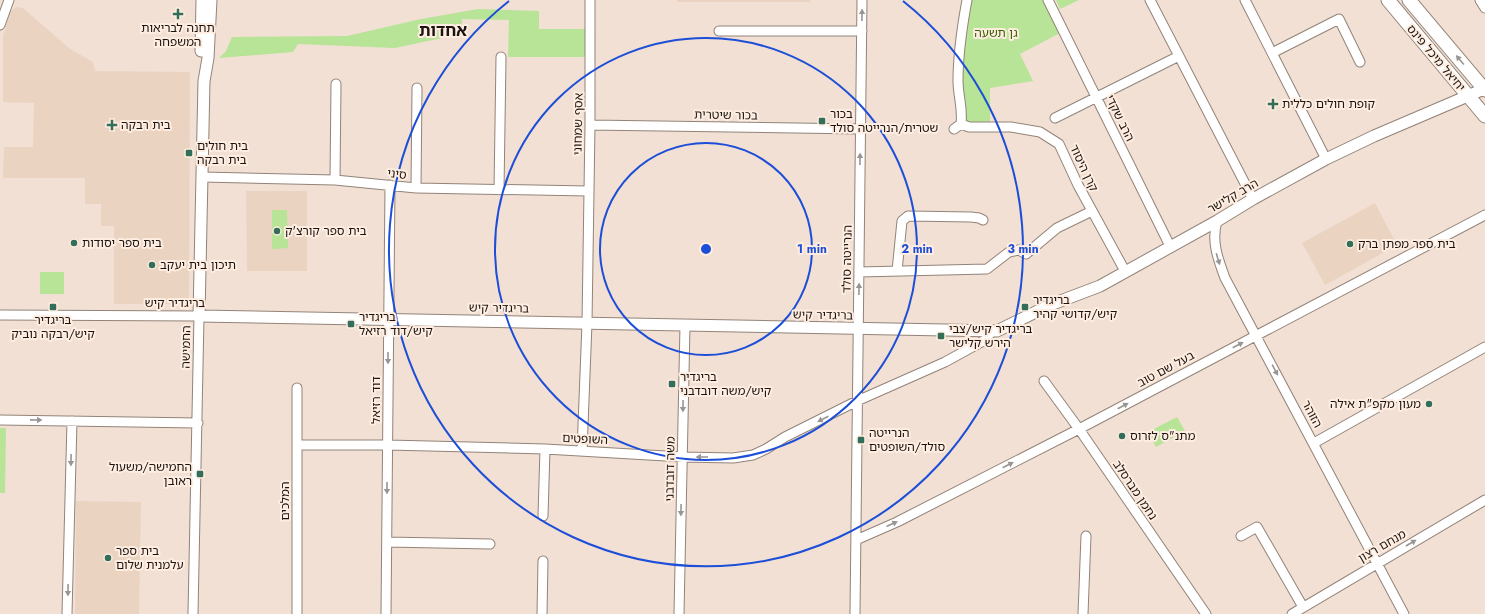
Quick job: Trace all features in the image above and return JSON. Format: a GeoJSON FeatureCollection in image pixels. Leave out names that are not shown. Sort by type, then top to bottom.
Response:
{"type":"FeatureCollection","features":[{"type":"Feature","properties":{"kind":"main road","name":"יחיאל מיכל פינס"},"geometry":{"type":"LineString","coordinates":[[1388,0],[1485,116]]}},
{"type":"Feature","properties":{"kind":"main road","name":"יחיאל מיכל פינס"},"geometry":{"type":"LineString","coordinates":[[1409,0],[1485,89]]}},
{"type":"Feature","properties":{"kind":"street"},"geometry":{"type":"LineString","coordinates":[[0,25],[9,0]]}},
{"type":"Feature","properties":{"kind":"street","name":"החמישה"},"geometry":{"type":"LineString","coordinates":[[193,614],[203,177],[204,81],[201,59],[202,0]]}},
{"type":"Feature","properties":{"kind":"street","name":"החמישה"},"geometry":{"type":"LineString","coordinates":[[204,81],[208,58],[211,0]]}},
{"type":"Feature","properties":{"kind":"street","name":"אסף שמחוני"},"geometry":{"type":"LineString","coordinates":[[582,451],[587,323],[590,0]]}},
{"type":"Feature","properties":{"kind":"street","name":"הנרייטה סולד"},"geometry":{"type":"LineString","coordinates":[[855,614],[862,0]]}},
{"type":"Feature","properties":{"kind":"street","name":"קרן היסוד"},"geometry":{"type":"LineString","coordinates":[[967,0],[960,36],[958,82],[962,104],[958,126],[969,128],[1011,127],[1040,132],[1059,144],[1078,185],[1125,271]]}},
{"type":"Feature","properties":{"kind":"street","name":"הרב שקדי"},"geometry":{"type":"LineString","coordinates":[[1048,0],[1170,246]]}},
{"type":"Feature","properties":{"kind":"street"},"geometry":{"type":"LineString","coordinates":[[1150,0],[1253,199]]}},
{"type":"Feature","properties":{"kind":"street"},"geometry":{"type":"LineString","coordinates":[[1245,0],[1326,159]]}},
{"type":"Feature","properties":{"kind":"street"},"geometry":{"type":"LineString","coordinates":[[1480,0],[1485,8]]}},
{"type":"Feature","properties":{"kind":"street"},"geometry":{"type":"LineString","coordinates":[[1272,53],[1339,20],[1360,62]]}},
{"type":"Feature","properties":{"kind":"street"},"geometry":{"type":"LineString","coordinates":[[719,31],[862,31]]}},
{"type":"Feature","properties":{"kind":"street"},"geometry":{"type":"LineString","coordinates":[[1055,118],[1179,56]]}},
{"type":"Feature","properties":{"kind":"street"},"geometry":{"type":"LineString","coordinates":[[499,190],[501,57]]}},
{"type":"Feature","properties":{"kind":"street"},"geometry":{"type":"LineString","coordinates":[[335,180],[336,84]]}},
{"type":"Feature","properties":{"kind":"street"},"geometry":{"type":"LineString","coordinates":[[416,188],[417,88]]}},
{"type":"Feature","properties":{"kind":"street","name":"הרב קלישר"},"geometry":{"type":"LineString","coordinates":[[995,331],[1050,306],[1100,286],[1326,159],[1374,136],[1485,89]]}},
{"type":"Feature","properties":{"kind":"street","name":"בכור שיטרית"},"geometry":{"type":"LineString","coordinates":[[590,125],[861,129]]}},
{"type":"Feature","properties":{"kind":"street","name":"סיני"},"geometry":{"type":"LineString","coordinates":[[203,177],[335,180],[416,188],[588,192]]}},
{"type":"Feature","properties":{"kind":"street","name":"דוד רזיאל"},"geometry":{"type":"LineString","coordinates":[[386,614],[390,185]]}},
{"type":"Feature","properties":{"kind":"street"},"geometry":{"type":"LineString","coordinates":[[859,272],[987,269],[1009,252],[1019,250],[1026,254],[1057,228],[1092,211]]}},
{"type":"Feature","properties":{"kind":"street","name":"בעל שם טוב"},"geometry":{"type":"LineString","coordinates":[[856,540],[898,522],[1079,429],[1485,215]]}},
{"type":"Feature","properties":{"kind":"street"},"geometry":{"type":"LineString","coordinates":[[897,271],[902,221],[908,216],[971,217],[983,220]]}},
{"type":"Feature","properties":{"kind":"street","name":"הזוהר"},"geometry":{"type":"LineString","coordinates":[[1217,221],[1214,230],[1217,258],[1226,278],[1404,614]]}},
{"type":"Feature","properties":{"kind":"street","name":"בריגדיר קיש"},"geometry":{"type":"LineString","coordinates":[[0,315],[388,319],[995,331]]}},
{"type":"Feature","properties":{"kind":"street","name":"משה דובדבני"},"geometry":{"type":"LineString","coordinates":[[679,614],[685,325]]}},
{"type":"Feature","properties":{"kind":"street","name":"השופטים"},"geometry":{"type":"LineString","coordinates":[[297,445],[388,445],[545,449],[683,457],[733,458],[753,455],[858,401],[945,362],[985,340],[995,331]]}},
{"type":"Feature","properties":{"kind":"street"},"geometry":{"type":"LineString","coordinates":[[1314,443],[1485,347]]}},
{"type":"Feature","properties":{"kind":"street","name":"נחמן מברסלב"},"geometry":{"type":"LineString","coordinates":[[1044,381],[1079,429],[1206,614]]}},
{"type":"Feature","properties":{"kind":"street","name":"המלכים"},"geometry":{"type":"LineString","coordinates":[[297,388],[297,614]]}},
{"type":"Feature","properties":{"kind":"street"},"geometry":{"type":"LineString","coordinates":[[0,420],[198,423]]}},
{"type":"Feature","properties":{"kind":"street"},"geometry":{"type":"LineString","coordinates":[[68,614],[72,421]]}},
{"type":"Feature","properties":{"kind":"street"},"geometry":{"type":"LineString","coordinates":[[543,516],[545,449]]}},
{"type":"Feature","properties":{"kind":"street","name":"מנחם רצון"},"geometry":{"type":"LineString","coordinates":[[1292,614],[1485,500]]}},
{"type":"Feature","properties":{"kind":"street"},"geometry":{"type":"LineString","coordinates":[[1241,536],[1257,527],[1303,607]]}},
{"type":"Feature","properties":{"kind":"street"},"geometry":{"type":"LineString","coordinates":[[1083,614],[1086,536]]}},
{"type":"Feature","properties":{"kind":"street"},"geometry":{"type":"LineString","coordinates":[[387,542],[490,544]]}},
{"type":"Feature","properties":{"kind":"street"},"geometry":{"type":"LineString","coordinates":[[542,614],[543,561]]}},
{"type":"Feature","properties":{"kind":"shaded area"},"geometry":{"type":"Polygon","coordinates":[[[677,0],[810,0],[810,2],[677,2],[677,0]]]}},
{"type":"Feature","properties":{"kind":"shaded area","name":"בית רבקה"},"geometry":{"type":"Polygon","coordinates":[[[17,7],[23,8],[70,49],[93,62],[95,71],[190,72],[189,304],[114,304],[114,226],[101,226],[101,204],[85,204],[85,178],[3,178],[4,147],[33,147],[34,103],[3,102],[3,37],[9,14],[17,7]]]}},
{"type":"Feature","properties":{"kind":"shaded area","name":"בית ספר קורצ'ק"},"geometry":{"type":"Polygon","coordinates":[[[246,191],[307,191],[307,271],[247,271],[246,191]]]}},
{"type":"Feature","properties":{"kind":"shaded area","name":"בית ספר מפתן ברק"},"geometry":{"type":"Polygon","coordinates":[[[1375,203],[1397,245],[1325,285],[1302,243],[1375,203]]]}},
{"type":"Feature","properties":{"kind":"shaded area","name":"בית ספר עלמנית שלום"},"geometry":{"type":"Polygon","coordinates":[[[76,501],[141,502],[139,614],[75,614],[76,501]]]}},
{"type":"Feature","properties":{"kind":"green space","name":"גן תשעה"},"geometry":{"type":"Polygon","coordinates":[[[970,0],[1043,0],[1060,33],[1020,54],[1033,81],[990,88],[990,123],[965,123],[966,104],[961,83],[963,38],[970,0]]]}},
{"type":"Feature","properties":{"kind":"green space"},"geometry":{"type":"Polygon","coordinates":[[[1056,0],[1079,0],[1060,9],[1056,0]]]}},
{"type":"Feature","properties":{"kind":"green space"},"geometry":{"type":"Polygon","coordinates":[[[478,9],[539,11],[539,29],[587,29],[587,57],[508,57],[509,20],[462,19],[461,34],[395,48],[298,44],[293,52],[219,58],[226,51],[232,37],[347,36],[421,19],[478,9]]]}},
{"type":"Feature","properties":{"kind":"green space"},"geometry":{"type":"Polygon","coordinates":[[[272,210],[287,210],[288,248],[272,249],[272,210]]]}},
{"type":"Feature","properties":{"kind":"green space"},"geometry":{"type":"Polygon","coordinates":[[[40,272],[64,272],[64,294],[40,294],[40,272]]]}},
{"type":"Feature","properties":{"kind":"green space"},"geometry":{"type":"Polygon","coordinates":[[[1177,417],[1185,431],[1156,447],[1148,432],[1177,417]]]}},
{"type":"Feature","properties":{"kind":"green space"},"geometry":{"type":"Polygon","coordinates":[[[0,428],[6,428],[5,493],[0,493],[0,428]]]}},
{"type":"Feature","properties":{"kind":"place","name":"תחנה לבריאות המשפחה"},"geometry":{"type":"Point","coordinates":[178,14]}},
{"type":"Feature","properties":{"kind":"place","name":"קופת חולים כללית"},"geometry":{"type":"Point","coordinates":[1273,104]}},
{"type":"Feature","properties":{"kind":"place","name":"בכור שטרית/הנרייטה סולד"},"geometry":{"type":"Point","coordinates":[822,121]}},
{"type":"Feature","properties":{"kind":"place","name":"בית רבקה"},"geometry":{"type":"Point","coordinates":[112,125]}},
{"type":"Feature","properties":{"kind":"place","name":"בית חולים בית רבקה"},"geometry":{"type":"Point","coordinates":[189,153]}},
{"type":"Feature","properties":{"kind":"place","name":"בית ספר קורצ'ק"},"geometry":{"type":"Point","coordinates":[277,231]}},
{"type":"Feature","properties":{"kind":"place","name":"בית ספר יסודות"},"geometry":{"type":"Point","coordinates":[74,243]}},
{"type":"Feature","properties":{"kind":"place","name":"בית ספר מפתן ברק"},"geometry":{"type":"Point","coordinates":[1350,244]}},
{"type":"Feature","properties":{"kind":"place","name":"תיכון בית יעקב"},"geometry":{"type":"Point","coordinates":[152,265]}},
{"type":"Feature","properties":{"kind":"place","name":"בריגדיר קיש/רבקה נוביק"},"geometry":{"type":"Point","coordinates":[53,307]}},
{"type":"Feature","properties":{"kind":"place","name":"בריגדיר קיש/קדושי קהיר"},"geometry":{"type":"Point","coordinates":[1025,307]}},
{"type":"Feature","properties":{"kind":"place","name":"בריגדיר קיש/דוד רזיאל"},"geometry":{"type":"Point","coordinates":[351,324]}},
{"type":"Feature","properties":{"kind":"place","name":"בריגדיר קיש/צבי הירש קלישר"},"geometry":{"type":"Point","coordinates":[941,336]}},
{"type":"Feature","properties":{"kind":"place","name":"בריגדיר קיש/משה דובדבני"},"geometry":{"type":"Point","coordinates":[672,384]}},
{"type":"Feature","properties":{"kind":"place","name":"מעון מקפ\"ת אילה"},"geometry":{"type":"Point","coordinates":[1429,404]}},
{"type":"Feature","properties":{"kind":"place","name":"מתנ\"ס לזרוס"},"geometry":{"type":"Point","coordinates":[1122,436]}},
{"type":"Feature","properties":{"kind":"place","name":"הנרייטה סולד/השופטים"},"geometry":{"type":"Point","coordinates":[861,440]}},
{"type":"Feature","properties":{"kind":"place","name":"החמישה/משעול ראובן"},"geometry":{"type":"Point","coordinates":[200,474]}},
{"type":"Feature","properties":{"kind":"place","name":"בית ספר עלמנית שלום"},"geometry":{"type":"Point","coordinates":[108,558]}},
{"type":"Feature","properties":{"kind":"district","name":"אחדות"},"geometry":{"type":"Point","coordinates":[443,30]}}]}
